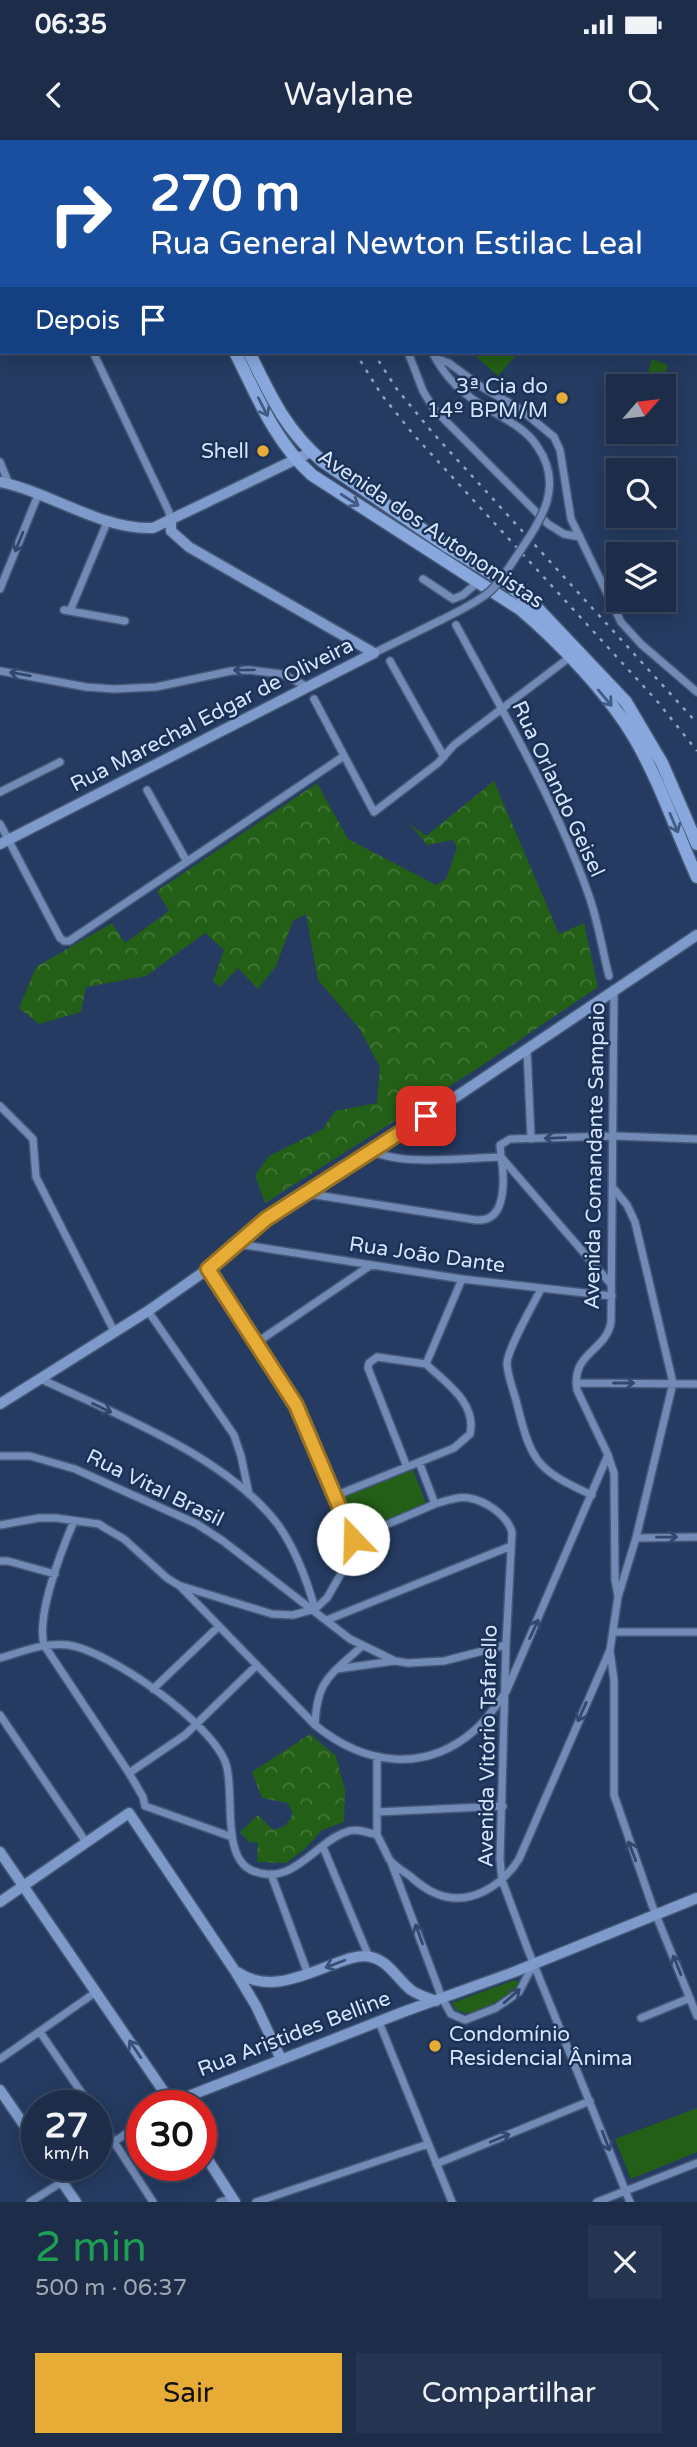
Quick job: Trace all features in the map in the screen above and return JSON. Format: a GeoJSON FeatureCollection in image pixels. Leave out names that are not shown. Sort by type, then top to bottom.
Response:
{"type":"FeatureCollection","features":[{"type":"Feature","properties":{"kind":"main road","name":"Avenida dos Autonomistas"},"geometry":{"type":"LineString","coordinates":[[236,354],[273,427],[295,460],[324,482],[520,609],[543,628],[570,657],[612,706],[634,737],[651,769],[697,877]]}},
{"type":"Feature","properties":{"kind":"main road","name":"Avenida dos Autonomistas"},"geometry":{"type":"LineString","coordinates":[[249,354],[289,428],[311,452],[505,582],[537,608],[626,702],[662,763],[697,844]]}},
{"type":"Feature","properties":{"kind":"street"},"geometry":{"type":"LineString","coordinates":[[94,354],[169,512],[171,531],[189,547],[374,653]]}},
{"type":"Feature","properties":{"kind":"street"},"geometry":{"type":"LineString","coordinates":[[409,354],[427,400],[444,422],[548,524],[564,534],[580,537]]}},
{"type":"Feature","properties":{"kind":"street"},"geometry":{"type":"LineString","coordinates":[[437,357],[520,409],[554,437],[560,450],[569,513],[621,622],[697,692]]}},
{"type":"Feature","properties":{"kind":"street","name":"Rua Marechal Edgar de Oliveira"},"geometry":{"type":"LineString","coordinates":[[4,842],[441,620],[480,599],[496,584],[541,518],[548,500],[549,473],[539,449],[523,430],[461,392],[448,379],[437,357]]}},
{"type":"Feature","properties":{"kind":"street"},"geometry":{"type":"LineString","coordinates":[[0,463],[4,483],[108,520],[145,529],[171,522],[311,452]]}},
{"type":"Feature","properties":{"kind":"street"},"geometry":{"type":"LineString","coordinates":[[0,589],[38,495]]}},
{"type":"Feature","properties":{"kind":"street"},"geometry":{"type":"LineString","coordinates":[[108,520],[67,611],[125,621]]}},
{"type":"Feature","properties":{"kind":"street"},"geometry":{"type":"LineString","coordinates":[[423,579],[453,599],[463,595],[479,581]]}},
{"type":"Feature","properties":{"kind":"street","name":"Rua Orlando Geisel"},"geometry":{"type":"LineString","coordinates":[[456,625],[544,793],[589,895],[609,976]]}},
{"type":"Feature","properties":{"kind":"street"},"geometry":{"type":"LineString","coordinates":[[314,699],[374,812],[438,763],[454,745],[570,657]]}},
{"type":"Feature","properties":{"kind":"street"},"geometry":{"type":"LineString","coordinates":[[390,661],[444,757]]}},
{"type":"Feature","properties":{"kind":"street"},"geometry":{"type":"LineString","coordinates":[[0,671],[86,687],[114,689],[156,687],[231,670],[249,670],[282,674],[309,688]]}},
{"type":"Feature","properties":{"kind":"street"},"geometry":{"type":"LineString","coordinates":[[0,824],[4,842],[60,939],[64,941],[74,938],[344,756]]}},
{"type":"Feature","properties":{"kind":"street"},"geometry":{"type":"LineString","coordinates":[[0,792],[60,762]]}},
{"type":"Feature","properties":{"kind":"street"},"geometry":{"type":"LineString","coordinates":[[147,790],[187,862]]}},
{"type":"Feature","properties":{"kind":"street"},"geometry":{"type":"LineString","coordinates":[[0,1404],[148,1311],[208,1269],[266,1219],[303,1193],[527,1049],[697,935]]}},
{"type":"Feature","properties":{"kind":"street","name":"Avenida Comandante Sampaio"},"geometry":{"type":"LineString","coordinates":[[576,1383],[579,1365],[610,1329],[614,1189],[614,989]]}},
{"type":"Feature","properties":{"kind":"street"},"geometry":{"type":"LineString","coordinates":[[527,1049],[531,1139]]}},
{"type":"Feature","properties":{"kind":"street"},"geometry":{"type":"LineString","coordinates":[[0,1106],[31,1136],[36,1177],[115,1333]]}},
{"type":"Feature","properties":{"kind":"street"},"geometry":{"type":"LineString","coordinates":[[303,1193],[485,1220],[495,1213],[499,1206],[503,1172],[500,1145],[505,1139],[614,1136],[697,1139]]}},
{"type":"Feature","properties":{"kind":"street"},"geometry":{"type":"LineString","coordinates":[[370,1151],[382,1156],[404,1159],[501,1157]]}},
{"type":"Feature","properties":{"kind":"street"},"geometry":{"type":"LineString","coordinates":[[501,1157],[611,1284]]}},
{"type":"Feature","properties":{"kind":"street"},"geometry":{"type":"LineString","coordinates":[[391,1861],[427,1890],[453,1898],[477,1895],[502,1880],[519,1859],[610,1650],[618,1597],[636,1538],[673,1383],[635,1223],[627,1205],[614,1189]]}},
{"type":"Feature","properties":{"kind":"street","name":"Rua João Dante"},"geometry":{"type":"LineString","coordinates":[[238,1244],[463,1279],[612,1296]]}},
{"type":"Feature","properties":{"kind":"street"},"geometry":{"type":"LineString","coordinates":[[256,1343],[372,1265]]}},
{"type":"Feature","properties":{"kind":"street"},"geometry":{"type":"LineString","coordinates":[[0,1525],[39,1518],[74,1521],[106,1528],[124,1539],[167,1578],[180,1586],[272,1614],[293,1615],[315,1609],[335,1588],[350,1558],[353,1539],[337,1495],[296,1405],[208,1269]]}},
{"type":"Feature","properties":{"kind":"street"},"geometry":{"type":"LineString","coordinates":[[426,1364],[463,1279]]}},
{"type":"Feature","properties":{"kind":"street"},"geometry":{"type":"LineString","coordinates":[[541,1289],[507,1363],[524,1434],[535,1458],[544,1469],[556,1478],[592,1495]]}},
{"type":"Feature","properties":{"kind":"street"},"geometry":{"type":"LineString","coordinates":[[148,1311],[234,1436],[249,1494]]}},
{"type":"Feature","properties":{"kind":"street"},"geometry":{"type":"LineString","coordinates":[[337,1495],[407,1467],[454,1448],[465,1441],[472,1426],[472,1418],[464,1402],[426,1364],[377,1357],[369,1363],[368,1368],[407,1467]]}},
{"type":"Feature","properties":{"kind":"street"},"geometry":{"type":"LineString","coordinates":[[41,1379],[141,1426],[207,1463],[249,1494],[278,1526],[292,1549],[309,1584],[315,1609]]}},
{"type":"Feature","properties":{"kind":"street"},"geometry":{"type":"LineString","coordinates":[[618,1597],[615,1580],[615,1478],[608,1455],[576,1383],[697,1384]]}},
{"type":"Feature","properties":{"kind":"street"},"geometry":{"type":"LineString","coordinates":[[180,1586],[315,1725],[346,1746],[377,1758],[424,1757],[451,1746],[476,1730],[506,1692],[608,1455]]}},
{"type":"Feature","properties":{"kind":"street","name":"Rua Vital Brasil"},"geometry":{"type":"LineString","coordinates":[[0,1457],[30,1456],[75,1469],[197,1524],[362,1646],[395,1661]]}},
{"type":"Feature","properties":{"kind":"street"},"geometry":{"type":"LineString","coordinates":[[419,1462],[435,1504]]}},
{"type":"Feature","properties":{"kind":"street","name":"Avenida Vitório Tafarello"},"geometry":{"type":"LineString","coordinates":[[353,1539],[435,1504],[467,1497],[481,1502],[506,1518],[512,1532],[506,1645],[500,1859],[502,1880],[533,1965],[630,2202]]}},
{"type":"Feature","properties":{"kind":"street"},"geometry":{"type":"LineString","coordinates":[[74,1521],[55,1574],[44,1620],[44,1645],[129,1773],[143,1797],[145,1806]]}},
{"type":"Feature","properties":{"kind":"street"},"geometry":{"type":"LineString","coordinates":[[636,1538],[697,1537]]}},
{"type":"Feature","properties":{"kind":"street"},"geometry":{"type":"LineString","coordinates":[[327,1620],[511,1546]]}},
{"type":"Feature","properties":{"kind":"street"},"geometry":{"type":"LineString","coordinates":[[0,1561],[55,1574]]}},
{"type":"Feature","properties":{"kind":"street"},"geometry":{"type":"LineString","coordinates":[[153,1689],[218,1627]]}},
{"type":"Feature","properties":{"kind":"street"},"geometry":{"type":"LineString","coordinates":[[614,1632],[697,1632]]}},
{"type":"Feature","properties":{"kind":"street"},"geometry":{"type":"LineString","coordinates":[[0,1658],[44,1645],[68,1645],[92,1653],[118,1665],[197,1725],[214,1741],[226,1764],[232,1837],[243,1864],[252,1870],[271,1874],[298,1865],[350,1830],[377,1835]]}},
{"type":"Feature","properties":{"kind":"street"},"geometry":{"type":"LineString","coordinates":[[337,1669],[395,1661],[444,1661],[506,1645]]}},
{"type":"Feature","properties":{"kind":"street"},"geometry":{"type":"LineString","coordinates":[[315,1725],[316,1702],[320,1689],[362,1646]]}},
{"type":"Feature","properties":{"kind":"street"},"geometry":{"type":"LineString","coordinates":[[610,1650],[614,1680],[614,1795],[625,1832],[656,1914],[693,1999],[697,2016]]}},
{"type":"Feature","properties":{"kind":"street"},"geometry":{"type":"LineString","coordinates":[[129,1773],[197,1725],[257,1665]]}},
{"type":"Feature","properties":{"kind":"street"},"geometry":{"type":"LineString","coordinates":[[0,1714],[86,1842]]}},
{"type":"Feature","properties":{"kind":"street"},"geometry":{"type":"LineString","coordinates":[[377,1758],[377,1835],[391,1861],[439,2000],[457,2018],[466,2020],[484,2014],[519,1992],[533,1965]]}},
{"type":"Feature","properties":{"kind":"street"},"geometry":{"type":"LineString","coordinates":[[0,1902],[129,1813],[145,1806],[232,1837]]}},
{"type":"Feature","properties":{"kind":"street"},"geometry":{"type":"LineString","coordinates":[[377,1812],[503,1806]]}},
{"type":"Feature","properties":{"kind":"street"},"geometry":{"type":"LineString","coordinates":[[129,1813],[235,1971],[256,2006],[281,2059]]}},
{"type":"Feature","properties":{"kind":"street"},"geometry":{"type":"LineString","coordinates":[[323,1847],[369,1957]]}},
{"type":"Feature","properties":{"kind":"street"},"geometry":{"type":"LineString","coordinates":[[0,1852],[161,2090]]}},
{"type":"Feature","properties":{"kind":"street"},"geometry":{"type":"LineString","coordinates":[[271,1874],[308,1974]]}},
{"type":"Feature","properties":{"kind":"street","name":"Rua Aristides Belline"},"geometry":{"type":"LineString","coordinates":[[205,2090],[403,2012],[533,1965],[697,1898]]}},
{"type":"Feature","properties":{"kind":"street"},"geometry":{"type":"LineString","coordinates":[[256,2006],[258,1992],[273,1983],[308,1974],[354,1957],[375,1958],[389,1967],[411,1990],[439,2000]]}},
{"type":"Feature","properties":{"kind":"street"},"geometry":{"type":"LineString","coordinates":[[235,1971],[248,1980],[273,1983]]}},
{"type":"Feature","properties":{"kind":"street"},"geometry":{"type":"LineString","coordinates":[[403,2012],[412,2000],[411,1990]]}},
{"type":"Feature","properties":{"kind":"street"},"geometry":{"type":"LineString","coordinates":[[0,2059],[96,1992]]}},
{"type":"Feature","properties":{"kind":"street"},"geometry":{"type":"LineString","coordinates":[[641,2018],[693,1999]]}},
{"type":"Feature","properties":{"kind":"street"},"geometry":{"type":"LineString","coordinates":[[379,2022],[452,2202]]}},
{"type":"Feature","properties":{"kind":"street"},"geometry":{"type":"LineString","coordinates":[[40,2032],[80,2090]]}},
{"type":"Feature","properties":{"kind":"street"},"geometry":{"type":"LineString","coordinates":[[0,2090],[21,2121]]}},
{"type":"Feature","properties":{"kind":"street"},"geometry":{"type":"LineString","coordinates":[[436,2164],[590,2101]]}},
{"type":"Feature","properties":{"kind":"street"},"geometry":{"type":"LineString","coordinates":[[114,2141],[126,2133]]}},
{"type":"Feature","properties":{"kind":"street"},"geometry":{"type":"LineString","coordinates":[[112,2138],[153,2202]]}},
{"type":"Feature","properties":{"kind":"street"},"geometry":{"type":"LineString","coordinates":[[257,2202],[428,2144]]}},
{"type":"Feature","properties":{"kind":"street"},"geometry":{"type":"LineString","coordinates":[[597,2202],[697,2163]]}},
{"type":"Feature","properties":{"kind":"street"},"geometry":{"type":"LineString","coordinates":[[217,2174],[233,2200],[220,2202]]}},
{"type":"Feature","properties":{"kind":"street"},"geometry":{"type":"LineString","coordinates":[[30,2202],[62,2182],[76,2202]]}},
{"type":"Feature","properties":{"kind":"green space"},"geometry":{"type":"Polygon","coordinates":[[[473,354],[517,354],[498,376],[473,354]]]}},
{"type":"Feature","properties":{"kind":"green space"},"geometry":{"type":"Polygon","coordinates":[[[652,359],[668,365],[665,374],[647,374],[652,359]]]}},
{"type":"Feature","properties":{"kind":"green space"},"geometry":{"type":"Polygon","coordinates":[[[494,781],[559,934],[584,923],[598,987],[475,1070],[265,1203],[255,1175],[269,1156],[323,1129],[335,1111],[377,1103],[380,1067],[359,1028],[318,980],[306,914],[293,921],[276,966],[258,989],[238,968],[220,987],[213,981],[224,950],[205,933],[146,976],[86,987],[81,1012],[39,1024],[19,1008],[36,967],[112,923],[125,943],[169,911],[157,891],[317,783],[348,839],[436,885],[446,879],[457,848],[453,840],[427,845],[409,823],[426,836],[494,781]]]}},
{"type":"Feature","properties":{"kind":"green space"},"geometry":{"type":"Polygon","coordinates":[[[413,1470],[426,1503],[355,1533],[342,1498],[413,1470]]]}},
{"type":"Feature","properties":{"kind":"green space"},"geometry":{"type":"Polygon","coordinates":[[[310,1734],[336,1756],[345,1790],[344,1822],[322,1830],[306,1848],[286,1863],[257,1862],[258,1843],[249,1842],[240,1832],[258,1815],[273,1830],[285,1826],[293,1814],[288,1803],[262,1798],[252,1772],[310,1734]]]}},
{"type":"Feature","properties":{"kind":"green space"},"geometry":{"type":"Polygon","coordinates":[[[515,1980],[520,1983],[511,1992],[480,2010],[464,2013],[456,2010],[452,2003],[515,1980]]]}},
{"type":"Feature","properties":{"kind":"green space"},"geometry":{"type":"Polygon","coordinates":[[[697,2108],[697,2152],[631,2179],[615,2139],[697,2108]]]}},
{"type":"Feature","properties":{"kind":"railway"},"geometry":{"type":"LineString","coordinates":[[356,354],[381,394],[413,434],[657,701],[697,751]]}},
{"type":"Feature","properties":{"kind":"railway"},"geometry":{"type":"LineString","coordinates":[[374,354],[396,388],[432,432],[697,723]]}},
{"type":"Feature","properties":{"kind":"place","name":"3ª Cia do 14º BPM/M"},"geometry":{"type":"Point","coordinates":[562,398]}},
{"type":"Feature","properties":{"kind":"place","name":"Shell"},"geometry":{"type":"Point","coordinates":[263,451]}},
{"type":"Feature","properties":{"kind":"place","name":"Condomínio Residencial Ânima"},"geometry":{"type":"Point","coordinates":[435,2046]}},
{"type":"Feature","properties":{"kind":"route"},"geometry":{"type":"LineString","coordinates":[[353,1539],[337,1495],[296,1405],[208,1269],[266,1219],[303,1193],[426,1116]]}}]}
